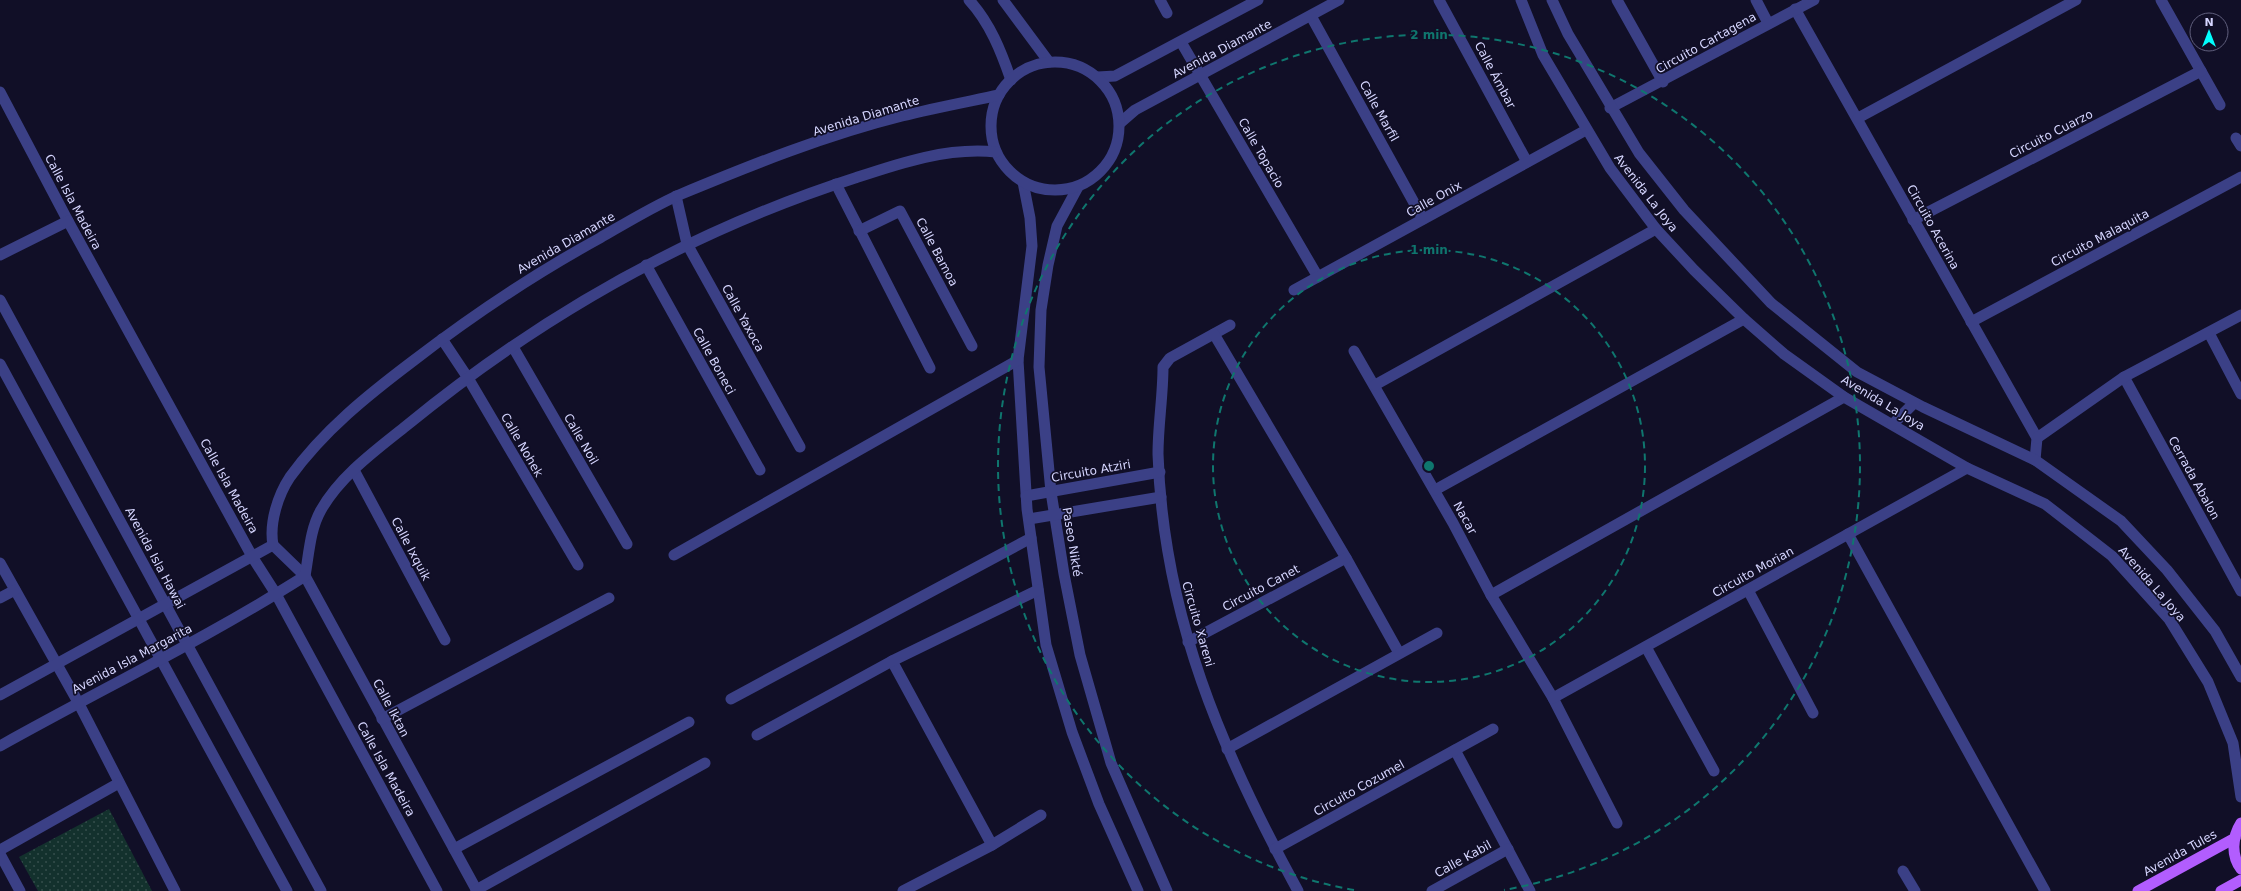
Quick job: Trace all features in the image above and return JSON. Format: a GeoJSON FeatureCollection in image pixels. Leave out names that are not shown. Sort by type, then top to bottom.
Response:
{"type":"FeatureCollection","features":[{"type":"Feature","properties":{"kind":"main road","name":"Avenida Tules"},"geometry":{"type":"LineString","coordinates":[[2241,823],[2235,838],[2234,852],[2241,869]]}},
{"type":"Feature","properties":{"kind":"main road","name":"Avenida Tules"},"geometry":{"type":"LineString","coordinates":[[2138,891],[2235,838]]}},
{"type":"Feature","properties":{"kind":"main road"},"geometry":{"type":"LineString","coordinates":[[2221,891],[2241,880]]}},
{"type":"Feature","properties":{"kind":"street"},"geometry":{"type":"LineString","coordinates":[[968,0],[976,8],[1000,46],[1011,80]]}},
{"type":"Feature","properties":{"kind":"street"},"geometry":{"type":"LineString","coordinates":[[1003,0],[1049,62]]}},
{"type":"Feature","properties":{"kind":"street"},"geometry":{"type":"LineString","coordinates":[[1160,0],[1167,13]]}},
{"type":"Feature","properties":{"kind":"street"},"geometry":{"type":"LineString","coordinates":[[1098,77],[1115,76],[1258,0]]}},
{"type":"Feature","properties":{"kind":"street","name":"Avenida Diamante"},"geometry":{"type":"LineString","coordinates":[[1120,123],[1135,110],[1311,16],[1338,0]]}},
{"type":"Feature","properties":{"kind":"street","name":"Calle Ámbar"},"geometry":{"type":"LineString","coordinates":[[1439,0],[1527,162]]}},
{"type":"Feature","properties":{"kind":"street","name":"Avenida La Joya"},"geometry":{"type":"LineString","coordinates":[[1521,0],[1543,55],[1586,130],[1610,168],[1656,229],[1694,270],[1744,319],[1784,354],[1844,397],[1967,468],[2045,504],[2112,556],[2169,619],[2208,682],[2233,743],[2241,797]]}},
{"type":"Feature","properties":{"kind":"street","name":"Avenida La Joya"},"geometry":{"type":"LineString","coordinates":[[1552,0],[1568,34],[1610,108],[1639,154],[1684,210],[1771,303],[1856,372],[1914,403],[2035,460],[2121,522],[2168,570],[2215,631],[2241,677]]}},
{"type":"Feature","properties":{"kind":"street"},"geometry":{"type":"LineString","coordinates":[[1617,0],[1662,82]]}},
{"type":"Feature","properties":{"kind":"street"},"geometry":{"type":"LineString","coordinates":[[1756,0],[1768,23]]}},
{"type":"Feature","properties":{"kind":"street","name":"Circuito Cartagena"},"geometry":{"type":"LineString","coordinates":[[1610,108],[1662,82],[1768,23],[1814,0]]}},
{"type":"Feature","properties":{"kind":"street"},"geometry":{"type":"LineString","coordinates":[[1858,118],[2076,0]]}},
{"type":"Feature","properties":{"kind":"street"},"geometry":{"type":"LineString","coordinates":[[2161,0],[2220,105]]}},
{"type":"Feature","properties":{"kind":"street","name":"Circuito Acerina"},"geometry":{"type":"LineString","coordinates":[[1796,9],[1858,118],[1913,220],[2037,438]]}},
{"type":"Feature","properties":{"kind":"street","name":"Calle Marfil"},"geometry":{"type":"LineString","coordinates":[[1311,16],[1424,219]]}},
{"type":"Feature","properties":{"kind":"street","name":"Calle Topacio"},"geometry":{"type":"LineString","coordinates":[[1181,42],[1318,277]]}},
{"type":"Feature","properties":{"kind":"street"},"geometry":{"type":"LineString","coordinates":[[1049,62],[1066,63],[1083,68],[1098,77],[1109,90],[1117,106],[1120,123],[1118,143],[1110,162],[1096,177],[1078,187],[1060,191],[1041,189],[1023,182],[1009,171],[996,152],[991,133],[992,114],[999,95],[1011,80],[1028,68],[1049,62]]}},
{"type":"Feature","properties":{"kind":"street","name":"Circuito Cuarzo"},"geometry":{"type":"LineString","coordinates":[[1913,220],[2200,70]]}},
{"type":"Feature","properties":{"kind":"street","name":"Calle Isla Madeira"},"geometry":{"type":"LineString","coordinates":[[0,92],[68,221],[253,558],[276,594],[437,891]]}},
{"type":"Feature","properties":{"kind":"street","name":"Avenida Diamante"},"geometry":{"type":"LineString","coordinates":[[273,545],[272,537],[275,512],[289,479],[324,435],[371,393],[442,339],[485,307],[553,264],[676,196],[834,137],[901,117],[999,95]]}},
{"type":"Feature","properties":{"kind":"street","name":"Calle Onix"},"geometry":{"type":"LineString","coordinates":[[1294,290],[1586,130]]}},
{"type":"Feature","properties":{"kind":"street"},"geometry":{"type":"LineString","coordinates":[[276,594],[306,576],[311,540],[321,510],[354,470],[434,403],[468,378],[617,280],[687,244],[756,213],[836,184],[937,154],[974,150],[996,152]]}},
{"type":"Feature","properties":{"kind":"street","name":"Circuito Malaquita"},"geometry":{"type":"LineString","coordinates":[[1971,322],[2241,177]]}},
{"type":"Feature","properties":{"kind":"street"},"geometry":{"type":"LineString","coordinates":[[1023,182],[1030,218],[1032,246],[1018,360],[1028,519],[1046,645],[1072,732],[1099,804],[1138,891]]}},
{"type":"Feature","properties":{"kind":"street"},"geometry":{"type":"LineString","coordinates":[[836,184],[930,368]]}},
{"type":"Feature","properties":{"kind":"street","name":"Paseo Nikté"},"geometry":{"type":"LineString","coordinates":[[1078,187],[1057,226],[1048,265],[1041,310],[1039,367],[1051,492],[1064,574],[1080,656],[1111,763],[1167,891]]}},
{"type":"Feature","properties":{"kind":"street","name":"Calle Yaxoca"},"geometry":{"type":"LineString","coordinates":[[676,196],[687,244],[800,448]]}},
{"type":"Feature","properties":{"kind":"street","name":"Calle Bamoa"},"geometry":{"type":"LineString","coordinates":[[859,231],[900,211],[972,346]]}},
{"type":"Feature","properties":{"kind":"street"},"geometry":{"type":"LineString","coordinates":[[0,255],[68,221]]}},
{"type":"Feature","properties":{"kind":"street"},"geometry":{"type":"LineString","coordinates":[[1375,385],[1656,229]]}},
{"type":"Feature","properties":{"kind":"street","name":"Calle Boneci"},"geometry":{"type":"LineString","coordinates":[[646,265],[760,470]]}},
{"type":"Feature","properties":{"kind":"street","name":"Avenida Isla Hawai"},"geometry":{"type":"LineString","coordinates":[[0,300],[321,891]]}},
{"type":"Feature","properties":{"kind":"street"},"geometry":{"type":"LineString","coordinates":[[2035,460],[2037,438],[2124,377],[2210,333],[2241,315]]}},
{"type":"Feature","properties":{"kind":"street"},"geometry":{"type":"LineString","coordinates":[[1435,490],[1744,319]]}},
{"type":"Feature","properties":{"kind":"street","name":"Circuito Xareni"},"geometry":{"type":"LineString","coordinates":[[1227,749],[1188,642],[1171,578],[1161,497],[1158,453],[1163,367],[1170,358],[1230,325]]}},
{"type":"Feature","properties":{"kind":"street"},"geometry":{"type":"LineString","coordinates":[[2210,333],[2241,394]]}},
{"type":"Feature","properties":{"kind":"street"},"geometry":{"type":"LineString","coordinates":[[1214,334],[1346,558],[1399,653]]}},
{"type":"Feature","properties":{"kind":"street","name":"Calle Nohek"},"geometry":{"type":"LineString","coordinates":[[442,339],[468,378],[578,565]]}},
{"type":"Feature","properties":{"kind":"street","name":"Calle Noil"},"geometry":{"type":"LineString","coordinates":[[513,348],[627,544]]}},
{"type":"Feature","properties":{"kind":"street","name":"Nacar"},"geometry":{"type":"LineString","coordinates":[[1354,351],[1435,490],[1491,595],[1552,698],[1617,824]]}},
{"type":"Feature","properties":{"kind":"street"},"geometry":{"type":"LineString","coordinates":[[674,555],[1018,360]]}},
{"type":"Feature","properties":{"kind":"street"},"geometry":{"type":"LineString","coordinates":[[0,364],[287,891]]}},
{"type":"Feature","properties":{"kind":"street","name":"Cerrada Abalon"},"geometry":{"type":"LineString","coordinates":[[2124,377],[2241,591]]}},
{"type":"Feature","properties":{"kind":"street"},"geometry":{"type":"LineString","coordinates":[[1491,595],[1844,397]]}},
{"type":"Feature","properties":{"kind":"street"},"geometry":{"type":"LineString","coordinates":[[1893,424],[1914,403]]}},
{"type":"Feature","properties":{"kind":"street","name":"Circuito Morian"},"geometry":{"type":"LineString","coordinates":[[1552,698],[1967,468]]}},
{"type":"Feature","properties":{"kind":"street","name":"Calle Ixquik"},"geometry":{"type":"LineString","coordinates":[[354,470],[445,640]]}},
{"type":"Feature","properties":{"kind":"street","name":"Circuito Atziri"},"geometry":{"type":"LineString","coordinates":[[1026,496],[1160,472]]}},
{"type":"Feature","properties":{"kind":"street"},"geometry":{"type":"LineString","coordinates":[[1028,519],[1161,497]]}},
{"type":"Feature","properties":{"kind":"street"},"geometry":{"type":"LineString","coordinates":[[1848,534],[2045,891]]}},
{"type":"Feature","properties":{"kind":"street"},"geometry":{"type":"LineString","coordinates":[[731,699],[1031,538]]}},
{"type":"Feature","properties":{"kind":"street"},"geometry":{"type":"LineString","coordinates":[[0,695],[253,558],[273,545]]}},
{"type":"Feature","properties":{"kind":"street","name":"Calle Iktan"},"geometry":{"type":"LineString","coordinates":[[273,545],[306,576],[382,719],[477,890]]}},
{"type":"Feature","properties":{"kind":"street","name":"Circuito Canet"},"geometry":{"type":"LineString","coordinates":[[1188,642],[1346,558]]}},
{"type":"Feature","properties":{"kind":"street"},"geometry":{"type":"LineString","coordinates":[[0,563],[55,664],[78,702],[176,891]]}},
{"type":"Feature","properties":{"kind":"street"},"geometry":{"type":"LineString","coordinates":[[0,598],[15,590]]}},
{"type":"Feature","properties":{"kind":"street"},"geometry":{"type":"LineString","coordinates":[[757,735],[892,660],[1038,590]]}},
{"type":"Feature","properties":{"kind":"street"},"geometry":{"type":"LineString","coordinates":[[1748,590],[1813,713]]}},
{"type":"Feature","properties":{"kind":"street","name":"Avenida Isla Margarita"},"geometry":{"type":"LineString","coordinates":[[0,746],[78,702],[161,660],[276,594]]}},
{"type":"Feature","properties":{"kind":"street"},"geometry":{"type":"LineString","coordinates":[[382,719],[610,598]]}},
{"type":"Feature","properties":{"kind":"street"},"geometry":{"type":"LineString","coordinates":[[1298,891],[1249,800],[1227,749],[1399,653],[1438,633]]}},
{"type":"Feature","properties":{"kind":"street"},"geometry":{"type":"LineString","coordinates":[[1646,646],[1714,771]]}},
{"type":"Feature","properties":{"kind":"street"},"geometry":{"type":"LineString","coordinates":[[892,660],[992,845]]}},
{"type":"Feature","properties":{"kind":"street"},"geometry":{"type":"LineString","coordinates":[[454,849],[689,722]]}},
{"type":"Feature","properties":{"kind":"street","name":"Circuito Cozumel"},"geometry":{"type":"LineString","coordinates":[[1275,849],[1493,729]]}},
{"type":"Feature","properties":{"kind":"street"},"geometry":{"type":"LineString","coordinates":[[1455,750],[1530,891]]}},
{"type":"Feature","properties":{"kind":"street"},"geometry":{"type":"LineString","coordinates":[[477,890],[705,764]]}},
{"type":"Feature","properties":{"kind":"street"},"geometry":{"type":"LineString","coordinates":[[0,850],[119,783]]}},
{"type":"Feature","properties":{"kind":"street"},"geometry":{"type":"LineString","coordinates":[[903,891],[992,845],[1041,815]]}},
{"type":"Feature","properties":{"kind":"street","name":"Calle Kabil"},"geometry":{"type":"LineString","coordinates":[[1432,891],[1508,850]]}},
{"type":"Feature","properties":{"kind":"street"},"geometry":{"type":"LineString","coordinates":[[0,854],[20,891]]}},
{"type":"Feature","properties":{"kind":"street"},"geometry":{"type":"LineString","coordinates":[[1903,871],[1914,891]]}},
{"type":"Feature","properties":{"kind":"green space"},"geometry":{"type":"Polygon","coordinates":[[[109,809],[152,891],[38,891],[19,857],[109,809]]]}}]}
